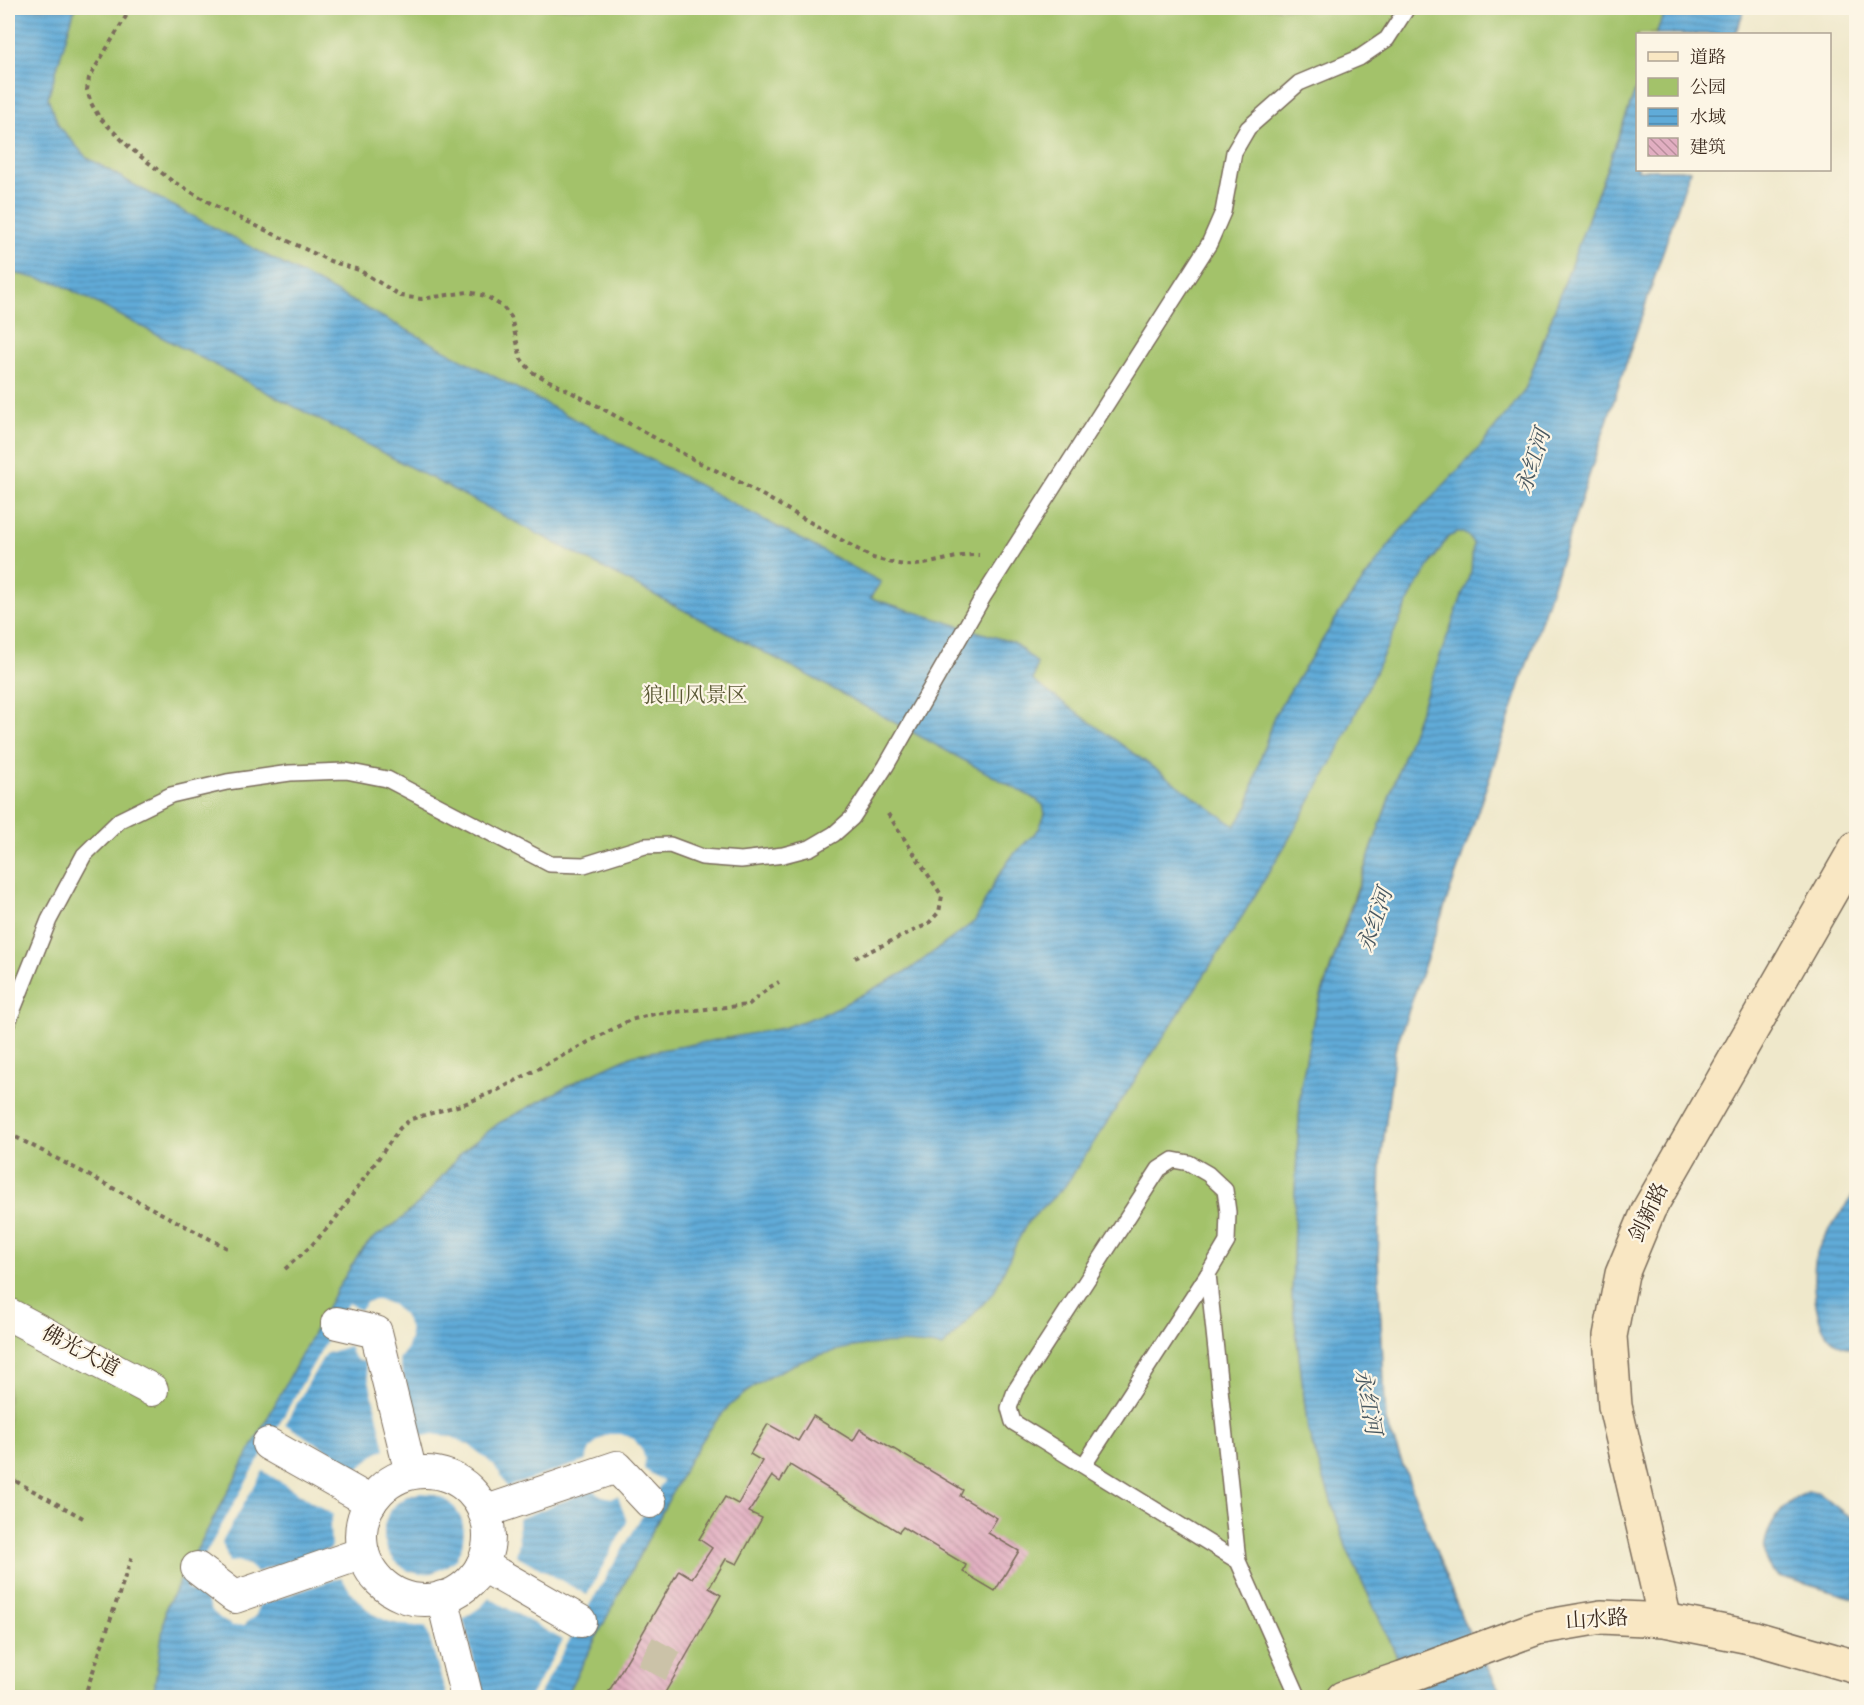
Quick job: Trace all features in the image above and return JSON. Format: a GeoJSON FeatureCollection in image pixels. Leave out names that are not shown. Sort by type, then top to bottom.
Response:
{"type":"FeatureCollection","features":[{"type":"Feature","properties":{"kind":"street","name":"剑新路"},"geometry":{"type":"LineString","coordinates":[[1665,1620],[1615,1406],[1610,1336],[1622,1274],[1649,1209],[1857,848]]}},
{"type":"Feature","properties":{"kind":"street","name":"佛光大道"},"geometry":{"type":"LineString","coordinates":[[8,1314],[152,1390]]}},
{"type":"Feature","properties":{"kind":"street"},"geometry":{"type":"LineString","coordinates":[[337,1323],[376,1332],[411,1473]]}},
{"type":"Feature","properties":{"kind":"street"},"geometry":{"type":"LineString","coordinates":[[268,1444],[371,1502]]}},
{"type":"Feature","properties":{"kind":"street"},"geometry":{"type":"LineString","coordinates":[[484,1512],[617,1467],[651,1502]]}},
{"type":"Feature","properties":{"kind":"street"},"geometry":{"type":"LineString","coordinates":[[423,1471],[445,1474],[465,1485],[480,1502],[488,1522],[489,1545],[482,1565],[469,1582],[453,1594],[433,1600],[413,1599],[394,1593],[378,1580],[367,1564],[363,1553],[361,1524],[371,1502],[381,1487],[411,1473],[423,1471]]}},
{"type":"Feature","properties":{"kind":"street"},"geometry":{"type":"LineString","coordinates":[[197,1568],[235,1597],[363,1553]]}},
{"type":"Feature","properties":{"kind":"street"},"geometry":{"type":"LineString","coordinates":[[482,1565],[580,1621]]}},
{"type":"Feature","properties":{"kind":"street"},"geometry":{"type":"LineString","coordinates":[[442,1597],[467,1698]]}},
{"type":"Feature","properties":{"kind":"street","name":"山水路"},"geometry":{"type":"LineString","coordinates":[[1343,1698],[1537,1628],[1601,1617],[1665,1620],[1755,1638],[1857,1667]]}},
{"type":"Feature","properties":{"kind":"lane"},"geometry":{"type":"LineString","coordinates":[[8,1022],[49,920],[84,855],[120,820],[171,795],[228,782],[290,773],[346,771],[387,779],[550,864],[584,866],[645,846],[670,845],[702,857],[741,860],[783,855],[810,848],[834,834],[852,818],[872,788],[982,597],[1209,243],[1222,212],[1234,152],[1248,129],[1299,83],[1359,58],[1387,39],[1407,8]]}},
{"type":"Feature","properties":{"kind":"lane"},"geometry":{"type":"LineString","coordinates":[[1084,1466],[1227,1242],[1228,1212],[1225,1190],[1208,1174],[1189,1163],[1173,1160],[1159,1169],[1016,1391],[1009,1408],[1013,1422],[1084,1466],[1238,1561]]}},
{"type":"Feature","properties":{"kind":"lane"},"geometry":{"type":"LineString","coordinates":[[1208,1274],[1238,1561],[1299,1698]]}},
{"type":"Feature","properties":{"kind":"path"},"geometry":{"type":"LineString","coordinates":[[131,8],[89,78],[87,90],[99,117],[130,148],[172,181],[219,208],[330,261],[359,270],[401,296],[421,299],[468,291],[486,296],[511,316],[520,359],[532,372],[698,462],[734,479],[873,558],[895,564],[914,565],[969,555],[1009,556]]}},
{"type":"Feature","properties":{"kind":"path"},"geometry":{"type":"LineString","coordinates":[[855,958],[928,924],[939,912],[942,896],[872,788]]}},
{"type":"Feature","properties":{"kind":"path"},"geometry":{"type":"LineString","coordinates":[[285,1269],[310,1247],[333,1221],[400,1128],[411,1119],[464,1104],[498,1090],[630,1020],[654,1014],[748,1005],[779,982]]}},
{"type":"Feature","properties":{"kind":"path"},"geometry":{"type":"LineString","coordinates":[[8,1133],[229,1249]]}},
{"type":"Feature","properties":{"kind":"path"},"geometry":{"type":"LineString","coordinates":[[8,1477],[83,1518]]}},
{"type":"Feature","properties":{"kind":"path"},"geometry":{"type":"LineString","coordinates":[[84,1698],[132,1556]]}},
{"type":"Feature","properties":{"kind":"green space","name":"狼山风景区"},"geometry":{"type":"Polygon","coordinates":[[[8,8],[1666,8],[1656,33],[1636,33],[1636,89],[1525,390],[1469,581],[1355,894],[1314,1017],[1301,1086],[1292,1296],[1308,1431],[1347,1549],[1398,1659],[1327,1687],[1309,1698],[8,1698],[8,8]]]}},
{"type":"Feature","properties":{"kind":"water","name":"永红河"},"geometry":{"type":"Polygon","coordinates":[[[8,8],[75,8],[48,98],[59,126],[86,157],[138,187],[881,582],[870,598],[1014,643],[1037,663],[1033,681],[1235,826],[1248,806],[1274,716],[1342,609],[1399,532],[1480,447],[1525,390],[1636,89],[1636,171],[1690,171],[1489,779],[1395,1050],[1381,1161],[1378,1261],[1386,1421],[1464,1623],[1503,1697],[1416,1697],[1347,1549],[1308,1431],[1292,1296],[1301,1086],[1314,1017],[1400,766],[1471,571],[1473,543],[1463,533],[1457,533],[1448,537],[1415,588],[1336,755],[1234,930],[1065,1186],[1028,1222],[994,1292],[943,1347],[887,1344],[859,1346],[832,1352],[779,1371],[726,1409],[689,1461],[565,1697],[153,1697],[166,1607],[333,1296],[358,1255],[372,1239],[398,1222],[423,1199],[463,1151],[499,1123],[585,1077],[633,1055],[783,1028],[829,1012],[909,970],[975,921],[996,879],[1012,856],[1039,829],[1045,814],[1043,805],[1035,799],[800,671],[58,283],[8,272],[8,8]]]}},
{"type":"Feature","properties":{"kind":"water"},"geometry":{"type":"Polygon","coordinates":[[[1666,8],[1745,8],[1735,33],[1656,33],[1666,8]]]}},
{"type":"Feature","properties":{"kind":"water"},"geometry":{"type":"Polygon","coordinates":[[[1856,1191],[1856,1351],[1835,1342],[1822,1325],[1815,1299],[1814,1272],[1821,1243],[1856,1191]]]}},
{"type":"Feature","properties":{"kind":"water"},"geometry":{"type":"Polygon","coordinates":[[[1806,1492],[1819,1493],[1856,1520],[1856,1599],[1779,1576],[1770,1568],[1764,1549],[1770,1529],[1775,1519],[1789,1503],[1806,1492]]]}},
{"type":"Feature","properties":{"kind":"pier"},"geometry":{"type":"Polygon","coordinates":[[[378,1299],[393,1305],[403,1315],[409,1326],[410,1338],[406,1350],[399,1359],[418,1437],[433,1434],[452,1437],[469,1445],[499,1472],[507,1487],[585,1461],[590,1449],[598,1440],[608,1434],[621,1434],[634,1439],[645,1459],[644,1469],[663,1481],[538,1697],[530,1697],[563,1640],[489,1598],[482,1606],[463,1619],[485,1698],[447,1697],[426,1627],[387,1621],[371,1613],[353,1595],[341,1577],[260,1605],[255,1617],[243,1625],[233,1626],[212,1611],[207,1601],[186,1588],[348,1303],[360,1310],[367,1302],[378,1299]],[[349,1346],[325,1354],[285,1424],[358,1469],[375,1454],[385,1449],[365,1362],[357,1360],[349,1346]],[[263,1471],[222,1542],[229,1562],[238,1561],[248,1565],[256,1572],[331,1549],[330,1524],[333,1515],[263,1471]],[[592,1490],[518,1519],[519,1543],[516,1555],[587,1595],[627,1522],[618,1496],[611,1498],[602,1496],[592,1490]],[[420,1493],[407,1496],[388,1514],[384,1526],[384,1539],[388,1552],[406,1570],[419,1574],[433,1573],[456,1559],[462,1546],[464,1533],[462,1520],[455,1508],[445,1499],[433,1494],[420,1493]]]}},
{"type":"Feature","properties":{"kind":"building"},"geometry":{"type":"Polygon","coordinates":[[[813,1416],[853,1441],[860,1429],[963,1490],[960,1496],[997,1518],[988,1533],[1019,1551],[995,1591],[963,1572],[966,1565],[903,1527],[899,1532],[790,1465],[780,1482],[772,1476],[749,1512],[762,1518],[737,1564],[726,1559],[709,1588],[721,1595],[662,1698],[605,1698],[679,1570],[692,1578],[712,1548],[699,1539],[725,1497],[738,1504],[762,1461],[750,1454],[768,1424],[798,1441],[813,1416]]]}},
{"type":"Feature","properties":{"kind":"tunnel"},"geometry":{"type":"LineString","coordinates":[[645,1651],[682,1671]]}}]}
